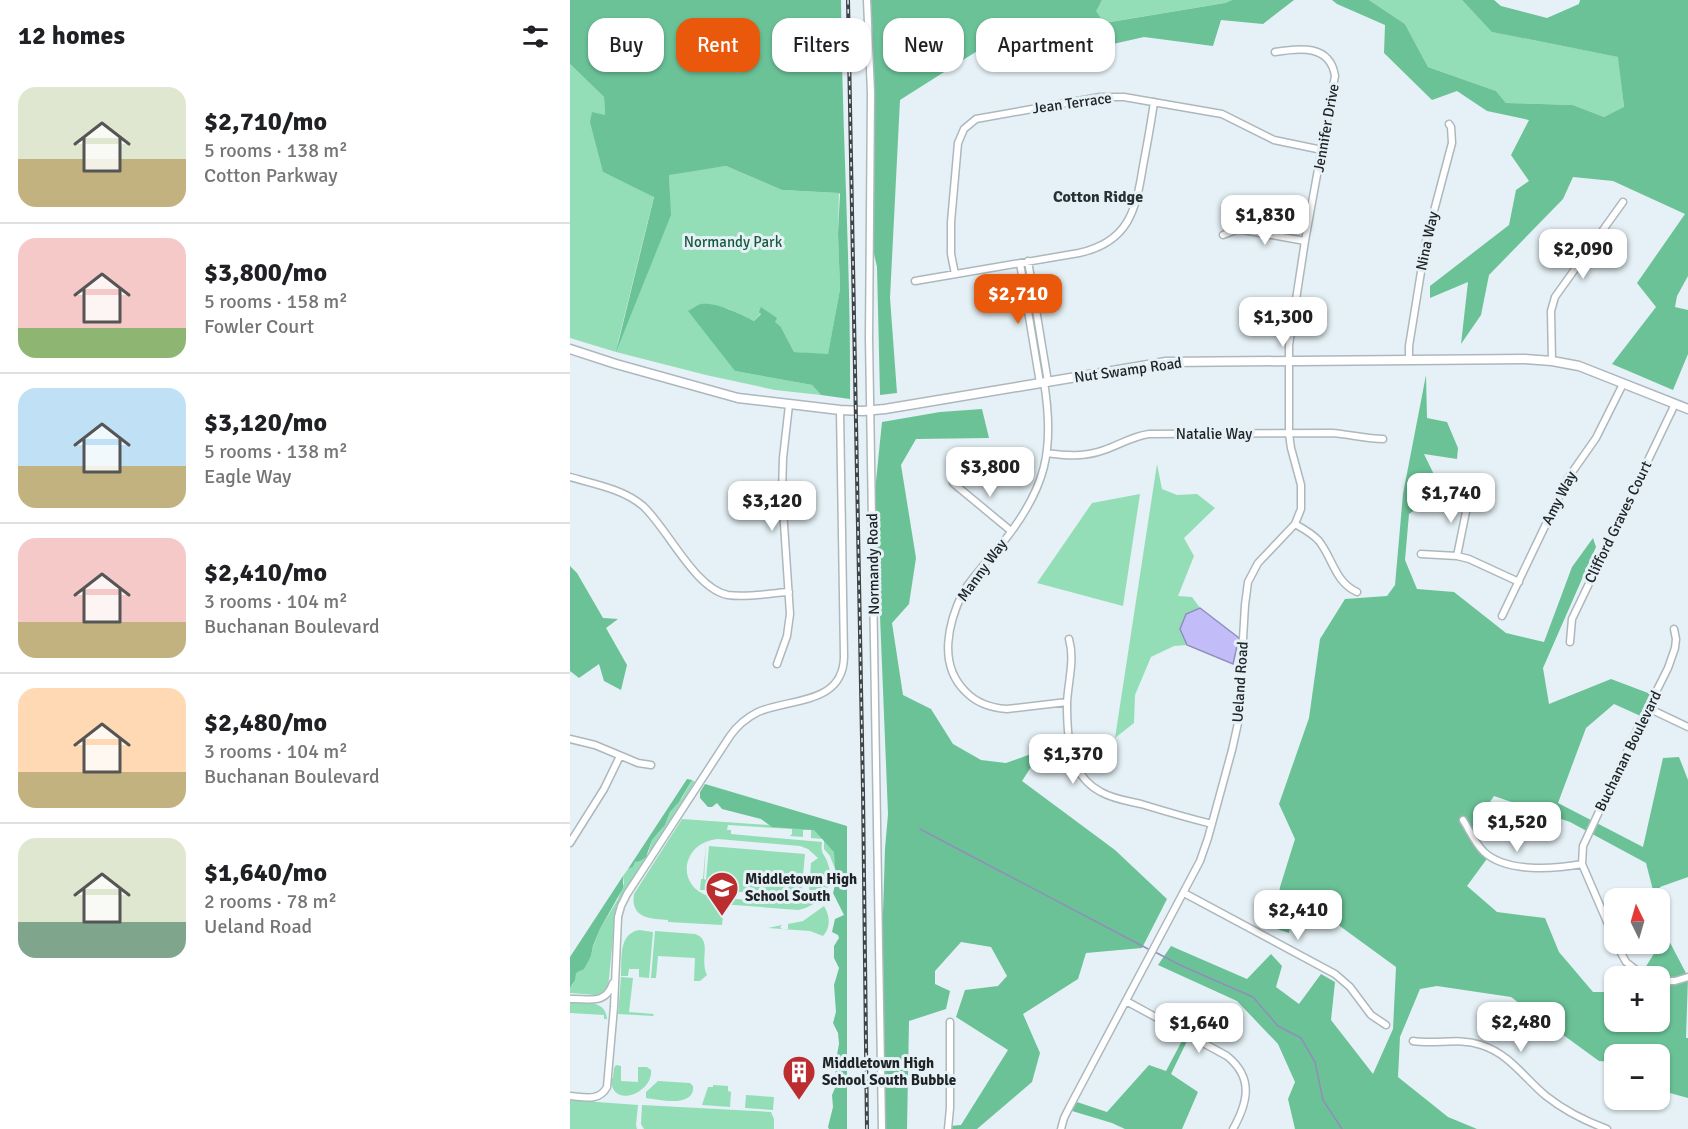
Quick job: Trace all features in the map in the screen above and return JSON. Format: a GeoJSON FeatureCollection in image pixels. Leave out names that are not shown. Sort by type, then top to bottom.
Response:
{"type":"FeatureCollection","features":[{"type":"Feature","properties":{"kind":"main road","name":"Nut Swamp Road"},"geometry":{"type":"LineString","coordinates":[[570,349],[738,398],[840,410],[870,410],[1166,362],[1525,359],[1552,361],[1586,368],[1688,409]]}},
{"type":"Feature","properties":{"kind":"street","name":"Normandy Road"},"geometry":{"type":"LineString","coordinates":[[867,0],[871,93],[870,410],[882,1129]]}},
{"type":"Feature","properties":{"kind":"street","name":"Jennifer Drive"},"geometry":{"type":"LineString","coordinates":[[1275,52],[1291,49],[1317,51],[1333,65],[1335,81],[1305,241],[1289,345],[1289,361]]}},
{"type":"Feature","properties":{"kind":"street","name":"Jean Terrace"},"geometry":{"type":"LineString","coordinates":[[955,274],[950,246],[952,196],[958,143],[961,133],[968,124],[976,119],[1100,97],[1124,97],[1222,114],[1274,140],[1322,150]]}},
{"type":"Feature","properties":{"kind":"street"},"geometry":{"type":"LineString","coordinates":[[915,281],[1092,249],[1111,239],[1131,215],[1137,198],[1154,102]]}},
{"type":"Feature","properties":{"kind":"street","name":"Nina Way"},"geometry":{"type":"LineString","coordinates":[[1409,360],[1409,346],[1426,241],[1452,143],[1449,124]]}},
{"type":"Feature","properties":{"kind":"street"},"geometry":{"type":"LineString","coordinates":[[1552,361],[1551,311],[1556,297],[1623,202]]}},
{"type":"Feature","properties":{"kind":"street"},"geometry":{"type":"LineString","coordinates":[[1223,235],[1243,230],[1305,241]]}},
{"type":"Feature","properties":{"kind":"street"},"geometry":{"type":"LineString","coordinates":[[1028,261],[1038,319],[1044,382]]}},
{"type":"Feature","properties":{"kind":"street"},"geometry":{"type":"LineString","coordinates":[[1020,263],[1044,382]]}},
{"type":"Feature","properties":{"kind":"street"},"geometry":{"type":"LineString","coordinates":[[1030,321],[1038,319]]}},
{"type":"Feature","properties":{"kind":"street"},"geometry":{"type":"LineString","coordinates":[[1289,361],[1289,434],[1302,490],[1301,509],[1295,524],[1318,539],[1341,580],[1356,592]]}},
{"type":"Feature","properties":{"kind":"street","name":"Manny Way"},"geometry":{"type":"LineString","coordinates":[[1044,382],[1049,423],[1047,453],[1040,482],[1022,518],[968,584],[951,623],[948,657],[951,670],[968,694],[993,707],[1007,709],[1067,702]]}},
{"type":"Feature","properties":{"kind":"street","name":"Amy Way"},"geometry":{"type":"LineString","coordinates":[[1502,616],[1568,478],[1596,438],[1623,384]]}},
{"type":"Feature","properties":{"kind":"street","name":"Clifford Graves Court"},"geometry":{"type":"LineString","coordinates":[[1570,642],[1572,619],[1675,404]]}},
{"type":"Feature","properties":{"kind":"street"},"geometry":{"type":"LineString","coordinates":[[777,664],[789,630],[790,614],[782,484],[789,405]]}},
{"type":"Feature","properties":{"kind":"street"},"geometry":{"type":"LineString","coordinates":[[570,1096],[596,1098],[603,1094],[607,1087],[618,922],[622,903],[733,732],[744,721],[759,712],[824,693],[842,674],[844,657],[840,410]]}},
{"type":"Feature","properties":{"kind":"street","name":"Natalie Way"},"geometry":{"type":"LineString","coordinates":[[1047,453],[1071,456],[1089,454],[1149,434],[1342,434],[1374,440],[1383,439]]}},
{"type":"Feature","properties":{"kind":"street"},"geometry":{"type":"LineString","coordinates":[[570,477],[630,498],[647,511],[702,580],[715,591],[736,596],[789,592]]}},
{"type":"Feature","properties":{"kind":"street"},"geometry":{"type":"LineString","coordinates":[[953,483],[1011,531]]}},
{"type":"Feature","properties":{"kind":"street"},"geometry":{"type":"LineString","coordinates":[[1457,556],[1468,497]]}},
{"type":"Feature","properties":{"kind":"street","name":"Ueland Road"},"geometry":{"type":"LineString","coordinates":[[1061,1129],[1069,1108],[1200,861],[1233,750],[1238,723],[1248,582],[1258,563],[1295,524]]}},
{"type":"Feature","properties":{"kind":"street"},"geometry":{"type":"LineString","coordinates":[[1421,554],[1457,556],[1475,561],[1519,582]]}},
{"type":"Feature","properties":{"kind":"street","name":"Buchanan Boulevard"},"geometry":{"type":"LineString","coordinates":[[1582,864],[1585,839],[1674,654],[1676,643],[1674,629]]}},
{"type":"Feature","properties":{"kind":"street"},"geometry":{"type":"LineString","coordinates":[[1069,639],[1072,658],[1067,702],[1069,735],[1072,757],[1083,778],[1094,788],[1110,796],[1212,824]]}},
{"type":"Feature","properties":{"kind":"street"},"geometry":{"type":"LineString","coordinates":[[1648,708],[1688,727]]}},
{"type":"Feature","properties":{"kind":"street"},"geometry":{"type":"LineString","coordinates":[[570,739],[595,745],[638,763],[651,765]]}},
{"type":"Feature","properties":{"kind":"street"},"geometry":{"type":"LineString","coordinates":[[570,843],[604,789],[620,756]]}},
{"type":"Feature","properties":{"kind":"street"},"geometry":{"type":"LineString","coordinates":[[1463,820],[1485,852],[1498,860],[1537,868],[1582,864],[1604,915]]}},
{"type":"Feature","properties":{"kind":"street"},"geometry":{"type":"LineString","coordinates":[[1184,893],[1335,974],[1350,987],[1371,1015],[1386,1025]]}},
{"type":"Feature","properties":{"kind":"street"},"geometry":{"type":"LineString","coordinates":[[1622,954],[1631,966]]}},
{"type":"Feature","properties":{"kind":"street"},"geometry":{"type":"LineString","coordinates":[[570,999],[591,1000],[604,997],[610,991],[614,976]]}},
{"type":"Feature","properties":{"kind":"street"},"geometry":{"type":"LineString","coordinates":[[1670,981],[1688,977]]}},
{"type":"Feature","properties":{"kind":"street"},"geometry":{"type":"LineString","coordinates":[[1126,1001],[1221,1052],[1237,1066],[1245,1083],[1246,1098],[1236,1128]]}},
{"type":"Feature","properties":{"kind":"street"},"geometry":{"type":"LineString","coordinates":[[948,1129],[950,1022]]}},
{"type":"Feature","properties":{"kind":"street"},"geometry":{"type":"LineString","coordinates":[[1413,1041],[1429,1043],[1459,1041],[1487,1047],[1509,1059],[1545,1095],[1562,1108],[1607,1129]]}},
{"type":"Feature","properties":{"kind":"green space"},"geometry":{"type":"Polygon","coordinates":[[[570,0],[841,0],[841,18],[772,18],[772,72],[842,72],[850,399],[821,395],[812,385],[735,371],[688,311],[701,304],[714,305],[754,321],[761,314],[759,312],[761,307],[777,318],[775,322],[781,327],[794,352],[828,354],[840,289],[838,233],[840,194],[782,190],[726,166],[669,175],[671,215],[616,352],[654,197],[603,172],[590,122],[592,112],[605,115],[604,97],[570,64],[570,0]]]}},
{"type":"Feature","properties":{"kind":"green space"},"geometry":{"type":"Polygon","coordinates":[[[871,0],[1102,0],[1096,11],[1101,18],[976,18],[976,52],[964,59],[964,18],[883,18],[883,72],[944,72],[900,100],[890,298],[897,393],[880,395],[877,267],[874,254],[871,0]]]}},
{"type":"Feature","properties":{"kind":"green space"},"geometry":{"type":"Polygon","coordinates":[[[1102,0],[1232,0],[1115,21],[1115,18],[1100,18],[1095,11],[1102,0]]]}},
{"type":"Feature","properties":{"kind":"green space"},"geometry":{"type":"Polygon","coordinates":[[[1232,0],[1294,0],[1263,24],[1221,20],[1213,46],[1144,37],[1115,44],[1115,21],[1232,0]]]}},
{"type":"Feature","properties":{"kind":"green space"},"geometry":{"type":"Polygon","coordinates":[[[1332,0],[1369,0],[1405,24],[1428,67],[1496,91],[1506,103],[1573,105],[1604,117],[1624,107],[1618,57],[1492,32],[1462,0],[1494,0],[1501,6],[1547,18],[1579,4],[1580,0],[1688,0],[1688,276],[1677,296],[1675,307],[1688,310],[1688,354],[1673,390],[1612,364],[1656,307],[1637,283],[1685,214],[1613,181],[1573,177],[1563,199],[1489,275],[1481,315],[1461,344],[1468,282],[1430,298],[1430,286],[1509,225],[1516,190],[1529,181],[1511,155],[1529,120],[1487,111],[1457,91],[1432,100],[1384,53],[1385,25],[1332,0]]]}},
{"type":"Feature","properties":{"kind":"green space"},"geometry":{"type":"Polygon","coordinates":[[[1369,0],[1462,0],[1493,32],[1619,57],[1624,108],[1604,117],[1573,105],[1506,103],[1496,91],[1428,67],[1405,24],[1369,0]]]}},
{"type":"Feature","properties":{"kind":"green space","name":"Normandy Park"},"geometry":{"type":"Polygon","coordinates":[[[570,64],[604,97],[603,172],[654,196],[617,346],[670,215],[669,174],[726,166],[782,190],[839,193],[840,289],[828,355],[794,352],[781,327],[761,313],[754,321],[729,309],[700,304],[735,371],[812,385],[821,395],[775,390],[706,375],[570,338],[570,64]]]}},
{"type":"Feature","properties":{"kind":"green space"},"geometry":{"type":"Polygon","coordinates":[[[1426,375],[1427,418],[1447,422],[1458,448],[1457,459],[1424,454],[1442,491],[1409,514],[1405,560],[1417,589],[1454,592],[1506,633],[1544,642],[1572,567],[1593,538],[1596,547],[1543,668],[1549,704],[1611,679],[1656,696],[1645,718],[1614,704],[1586,728],[1558,803],[1643,847],[1663,758],[1679,757],[1688,780],[1688,877],[1660,888],[1652,888],[1646,863],[1570,822],[1494,796],[1471,830],[1489,856],[1467,886],[1497,912],[1545,918],[1559,952],[1593,992],[1604,992],[1604,1032],[1670,1032],[1670,966],[1646,966],[1654,954],[1670,954],[1670,943],[1688,977],[1686,1038],[1688,1038],[1688,1098],[1670,1093],[1670,1044],[1604,1044],[1604,1061],[1599,1061],[1511,997],[1437,986],[1420,989],[1400,1037],[1398,1077],[1448,1117],[1477,1129],[1295,1129],[1288,1099],[1295,1082],[1278,1044],[1237,1001],[1158,965],[1171,946],[1247,979],[1271,954],[1282,966],[1276,987],[1299,1004],[1321,974],[1335,982],[1331,1020],[1373,1074],[1393,1029],[1396,967],[1311,905],[1291,910],[1289,933],[1274,928],[1280,887],[1295,839],[1279,804],[1309,718],[1320,639],[1345,599],[1387,596],[1395,585],[1403,494],[1426,375]]]}},
{"type":"Feature","properties":{"kind":"green space"},"geometry":{"type":"Polygon","coordinates":[[[982,409],[989,438],[916,439],[901,465],[916,558],[909,604],[892,623],[903,695],[931,709],[953,744],[981,760],[1006,763],[1042,750],[1022,781],[1115,850],[1167,899],[1142,948],[1086,953],[1078,979],[1023,1014],[1040,1053],[1032,1082],[977,1129],[949,1129],[950,1126],[961,1125],[1008,1050],[956,1017],[965,990],[998,986],[1007,976],[991,947],[961,942],[935,971],[935,984],[950,991],[946,1009],[909,1021],[907,1129],[886,1129],[880,1010],[888,814],[875,491],[882,422],[940,412],[982,409]]]}},
{"type":"Feature","properties":{"kind":"green space"},"geometry":{"type":"Polygon","coordinates":[[[1157,464],[1162,489],[1177,495],[1197,494],[1215,508],[1184,538],[1194,556],[1178,596],[1192,597],[1200,608],[1186,614],[1180,629],[1187,645],[1174,646],[1151,657],[1135,695],[1134,723],[1115,738],[1157,464]]]}},
{"type":"Feature","properties":{"kind":"green space"},"geometry":{"type":"Polygon","coordinates":[[[1140,494],[1123,606],[1037,583],[1092,503],[1140,494]]]}},
{"type":"Feature","properties":{"kind":"green space"},"geometry":{"type":"Polygon","coordinates":[[[570,566],[577,573],[603,618],[618,619],[606,628],[627,665],[621,690],[604,681],[599,664],[579,678],[570,671],[570,566]]]}},
{"type":"Feature","properties":{"kind":"green space"},"geometry":{"type":"Polygon","coordinates":[[[687,779],[692,780],[670,812],[665,825],[652,840],[646,857],[635,862],[633,867],[628,869],[687,779]]]}},
{"type":"Feature","properties":{"kind":"green space"},"geometry":{"type":"Polygon","coordinates":[[[692,780],[695,782],[616,907],[608,988],[605,993],[596,995],[570,993],[575,972],[579,972],[591,956],[600,929],[618,899],[624,883],[623,876],[635,862],[648,854],[652,840],[665,825],[670,812],[682,798],[692,780]]]}},
{"type":"Feature","properties":{"kind":"green space"},"geometry":{"type":"Polygon","coordinates":[[[705,784],[847,826],[847,1129],[829,1129],[828,1127],[833,1107],[832,1095],[835,1088],[839,1044],[838,1033],[833,1023],[836,1012],[834,985],[839,968],[834,958],[834,946],[839,938],[832,932],[835,919],[844,915],[833,893],[836,881],[834,852],[814,830],[772,827],[761,819],[722,809],[717,803],[708,807],[700,798],[700,792],[705,784]]]}},
{"type":"Feature","properties":{"kind":"green space"},"geometry":{"type":"Polygon","coordinates":[[[682,819],[813,828],[836,852],[835,869],[830,856],[824,849],[823,839],[811,838],[811,830],[803,830],[803,837],[790,836],[792,829],[728,825],[727,830],[731,830],[731,834],[822,842],[822,852],[830,872],[828,887],[813,904],[798,910],[721,904],[722,925],[668,922],[668,920],[648,918],[638,913],[635,908],[634,894],[682,819]],[[718,839],[706,842],[690,855],[687,874],[697,891],[708,896],[786,903],[805,902],[815,895],[809,889],[811,863],[818,858],[808,849],[800,846],[718,839]]]}},
{"type":"Feature","properties":{"kind":"green space"},"geometry":{"type":"Polygon","coordinates":[[[706,843],[704,879],[706,880],[709,846],[805,854],[801,897],[700,890],[706,843]]]}},
{"type":"Feature","properties":{"kind":"green space"},"geometry":{"type":"Polygon","coordinates":[[[623,876],[623,888],[600,929],[591,956],[584,969],[576,973],[570,988],[570,957],[623,876]]]}},
{"type":"Feature","properties":{"kind":"green space"},"geometry":{"type":"Polygon","coordinates":[[[824,906],[828,914],[829,921],[823,936],[810,931],[782,929],[788,929],[788,924],[803,921],[824,906]]]}},
{"type":"Feature","properties":{"kind":"green space"},"geometry":{"type":"Polygon","coordinates":[[[782,925],[780,927],[782,929],[768,928],[782,925]]]}},
{"type":"Feature","properties":{"kind":"green space"},"geometry":{"type":"Polygon","coordinates":[[[639,930],[653,932],[649,978],[639,977],[639,969],[629,969],[628,976],[621,976],[624,942],[632,932],[639,930]]]}},
{"type":"Feature","properties":{"kind":"green space"},"geometry":{"type":"Polygon","coordinates":[[[655,931],[695,934],[700,937],[705,945],[704,963],[707,975],[700,981],[694,981],[695,958],[658,956],[656,978],[651,978],[655,931]]]}},
{"type":"Feature","properties":{"kind":"green space"},"geometry":{"type":"Polygon","coordinates":[[[621,977],[633,978],[629,1012],[654,1014],[653,1016],[618,1014],[621,977]]]}},
{"type":"Feature","properties":{"kind":"green space"},"geometry":{"type":"Polygon","coordinates":[[[570,1002],[588,1002],[599,1005],[606,1013],[607,1019],[604,1019],[604,1015],[570,1013],[570,1002]]]}},
{"type":"Feature","properties":{"kind":"green space"},"geometry":{"type":"Polygon","coordinates":[[[1184,1037],[1188,1039],[1171,1074],[1198,1092],[1182,1129],[1125,1129],[1072,1111],[1077,1102],[1107,1112],[1149,1065],[1166,1071],[1184,1037]]]}},
{"type":"Feature","properties":{"kind":"green space"},"geometry":{"type":"Polygon","coordinates":[[[616,1065],[621,1066],[621,1081],[638,1082],[638,1067],[647,1067],[651,1070],[650,1078],[640,1091],[632,1095],[618,1094],[613,1088],[611,1078],[613,1078],[616,1065]]]}},
{"type":"Feature","properties":{"kind":"green space"},"geometry":{"type":"Polygon","coordinates":[[[658,1081],[690,1083],[693,1086],[692,1093],[683,1100],[676,1101],[646,1098],[646,1092],[658,1081]]]}},
{"type":"Feature","properties":{"kind":"green space"},"geometry":{"type":"Polygon","coordinates":[[[713,1085],[728,1086],[728,1091],[731,1092],[730,1107],[702,1105],[708,1087],[713,1087],[713,1085]]]}},
{"type":"Feature","properties":{"kind":"green space"},"geometry":{"type":"Polygon","coordinates":[[[746,1095],[774,1097],[773,1110],[745,1108],[746,1095]]]}},
{"type":"Feature","properties":{"kind":"green space"},"geometry":{"type":"Polygon","coordinates":[[[570,1100],[638,1105],[637,1129],[570,1129],[570,1100]]]}},
{"type":"Feature","properties":{"kind":"green space"},"geometry":{"type":"Polygon","coordinates":[[[642,1105],[771,1112],[774,1129],[644,1129],[641,1124],[642,1105]]]}},
{"type":"Feature","properties":{"kind":"shaded area"},"geometry":{"type":"Polygon","coordinates":[[[1200,608],[1239,638],[1233,664],[1187,645],[1180,629],[1186,614],[1200,608]]]}},
{"type":"Feature","properties":{"kind":"waterway"},"geometry":{"type":"LineString","coordinates":[[920,829],[1150,950]]}},
{"type":"Feature","properties":{"kind":"waterway"},"geometry":{"type":"LineString","coordinates":[[1155,952],[1253,997],[1278,1026],[1301,1038],[1315,1062],[1323,1100],[1342,1129]]}},
{"type":"Feature","properties":{"kind":"railway"},"geometry":{"type":"LineString","coordinates":[[848,0],[867,1129]]}},
{"type":"Feature","properties":{"kind":"place","name":"Middletown High School South"},"geometry":{"type":"Point","coordinates":[722,917]}},
{"type":"Feature","properties":{"kind":"place","name":"Middletown High School South Bubble"},"geometry":{"type":"Point","coordinates":[799,1101]}},
{"type":"Feature","properties":{"kind":"district","name":"Cotton Ridge"},"geometry":{"type":"Point","coordinates":[1098,197]}}]}
